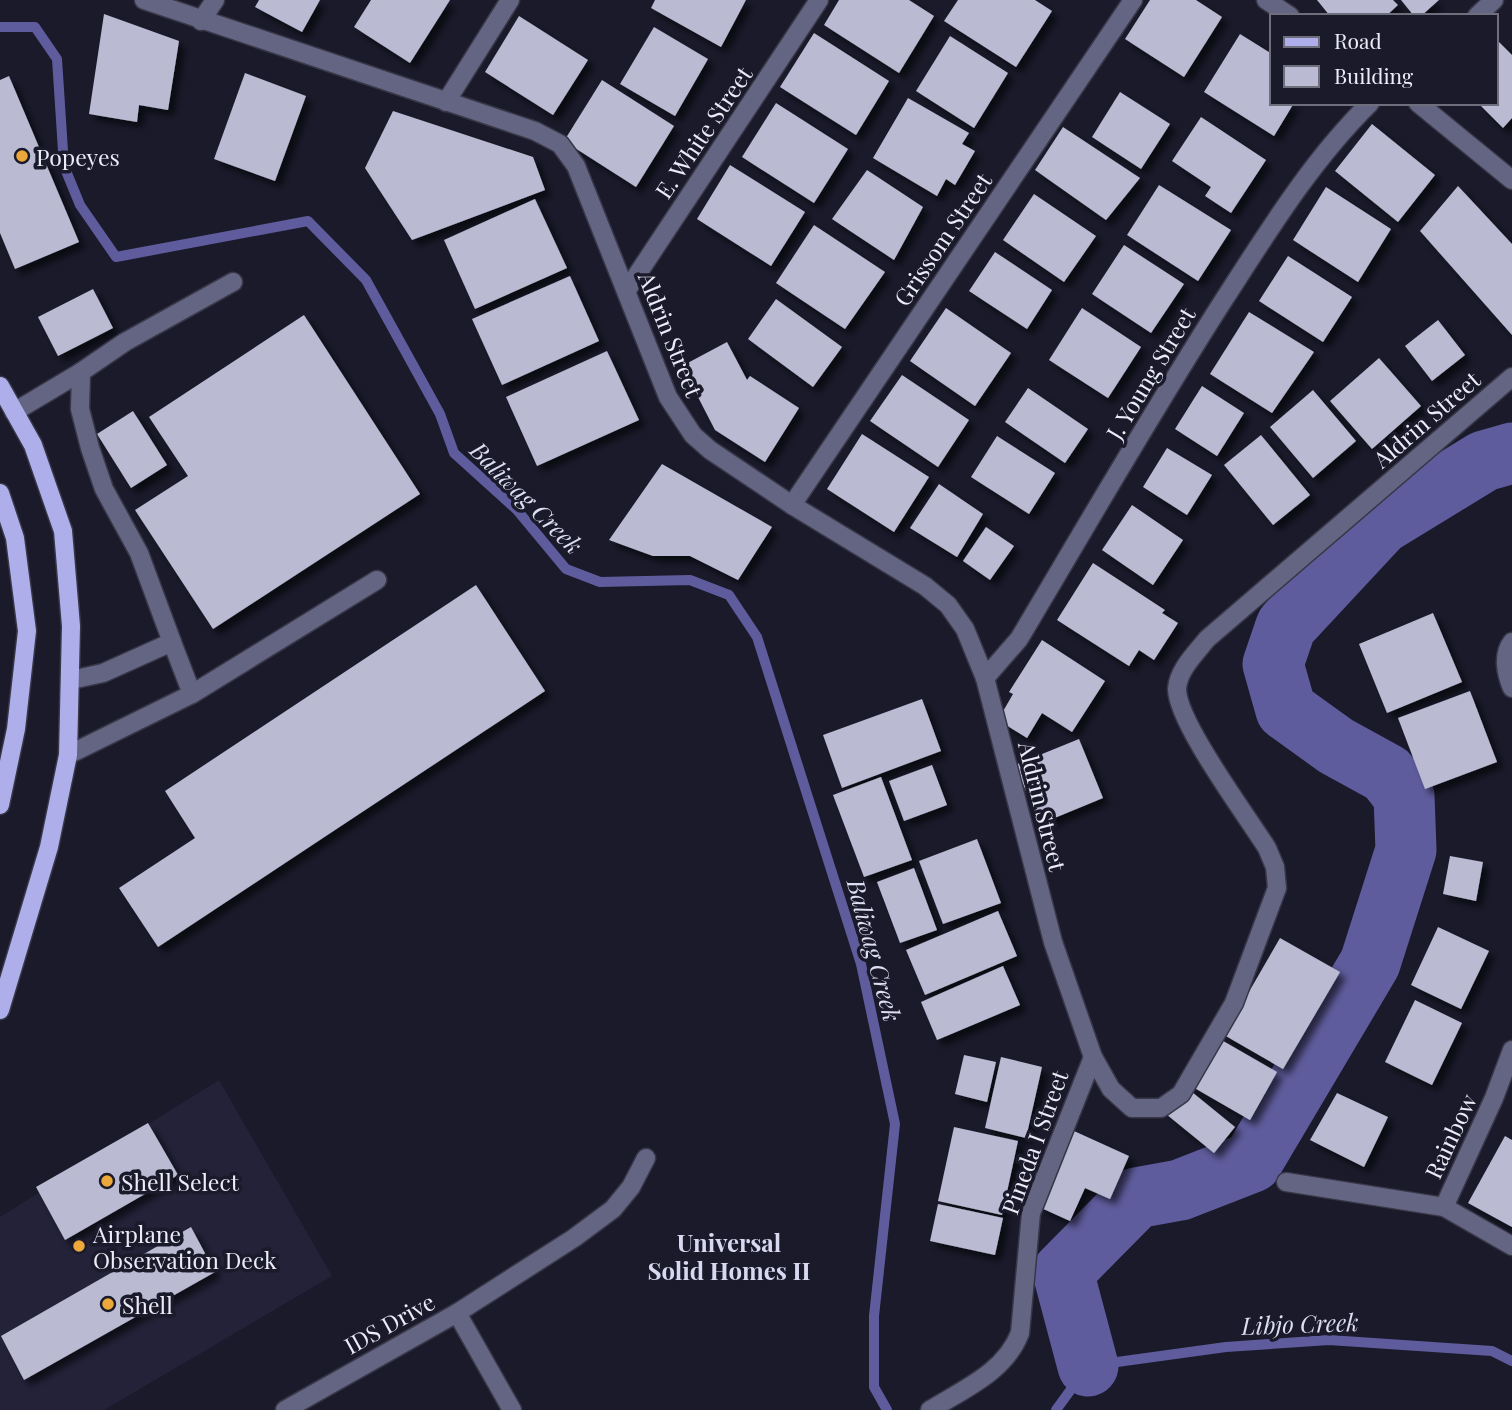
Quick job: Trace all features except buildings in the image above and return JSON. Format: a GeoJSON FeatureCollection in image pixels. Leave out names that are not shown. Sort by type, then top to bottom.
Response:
{"type":"FeatureCollection","features":[{"type":"Feature","properties":{"kind":"main road"},"geometry":{"type":"LineString","coordinates":[[0,386],[33,445],[63,531],[71,626],[68,755],[49,847],[0,1010]]}},
{"type":"Feature","properties":{"kind":"main road"},"geometry":{"type":"LineString","coordinates":[[0,493],[15,538],[27,631],[16,729],[0,805]]}},
{"type":"Feature","properties":{"kind":"street","name":"Aldrin Street"},"geometry":{"type":"LineString","coordinates":[[144,0],[201,22],[535,131],[560,144],[576,166],[679,418],[710,450],[792,505],[925,586],[948,605],[965,629],[985,678],[1053,942],[1093,1057],[1111,1089],[1132,1108],[1161,1108],[1181,1094],[1234,1003],[1277,888],[1275,867],[1267,848],[1193,731],[1181,706],[1177,688],[1184,670],[1207,639],[1512,377]]}},
{"type":"Feature","properties":{"kind":"street"},"geometry":{"type":"LineString","coordinates":[[201,22],[215,0]]}},
{"type":"Feature","properties":{"kind":"street"},"geometry":{"type":"LineString","coordinates":[[446,102],[510,0]]}},
{"type":"Feature","properties":{"kind":"street","name":"E. White Street"},"geometry":{"type":"LineString","coordinates":[[627,290],[819,0]]}},
{"type":"Feature","properties":{"kind":"street","name":"Grissom Street"},"geometry":{"type":"LineString","coordinates":[[792,505],[1133,0]]}},
{"type":"Feature","properties":{"kind":"street"},"geometry":{"type":"LineString","coordinates":[[1266,0],[1287,14]]}},
{"type":"Feature","properties":{"kind":"street"},"geometry":{"type":"LineString","coordinates":[[1479,14],[1494,0]]}},
{"type":"Feature","properties":{"kind":"street","name":"J. Young Street"},"geometry":{"type":"LineString","coordinates":[[985,678],[1019,639],[1189,354],[1271,227],[1339,134],[1368,105]]}},
{"type":"Feature","properties":{"kind":"street"},"geometry":{"type":"LineString","coordinates":[[1420,105],[1512,180]]}},
{"type":"Feature","properties":{"kind":"street"},"geometry":{"type":"LineString","coordinates":[[14,412],[125,342],[233,282]]}},
{"type":"Feature","properties":{"kind":"street"},"geometry":{"type":"LineString","coordinates":[[80,372],[80,409],[104,489],[139,553],[192,694]]}},
{"type":"Feature","properties":{"kind":"street"},"geometry":{"type":"LineString","coordinates":[[68,755],[192,694],[377,580]]}},
{"type":"Feature","properties":{"kind":"street"},"geometry":{"type":"LineString","coordinates":[[71,680],[103,673],[172,642]]}},
{"type":"Feature","properties":{"kind":"street"},"geometry":{"type":"LineString","coordinates":[[1512,642],[1507,650],[1507,675],[1512,688]]}},
{"type":"Feature","properties":{"kind":"street","name":"Rainbow"},"geometry":{"type":"LineString","coordinates":[[1512,1050],[1494,1098],[1444,1207],[1512,1246]]}},
{"type":"Feature","properties":{"kind":"street","name":"Pineda I Street"},"geometry":{"type":"LineString","coordinates":[[930,1410],[984,1378],[1001,1364],[1014,1348],[1020,1333],[1031,1213],[1093,1057]]}},
{"type":"Feature","properties":{"kind":"street"},"geometry":{"type":"LineString","coordinates":[[457,1313],[613,1209],[631,1187],[646,1158]]}},
{"type":"Feature","properties":{"kind":"street"},"geometry":{"type":"LineString","coordinates":[[1286,1182],[1444,1207]]}},
{"type":"Feature","properties":{"kind":"street","name":"IDS Drive"},"geometry":{"type":"LineString","coordinates":[[285,1410],[457,1313],[512,1410]]}},
{"type":"Feature","properties":{"kind":"shaded area"},"geometry":{"type":"Polygon","coordinates":[[[219,1080],[332,1276],[104,1410],[0,1410],[0,1217],[219,1080]]]}},
{"type":"Feature","properties":{"kind":"waterway","name":"Baliwag Creek"},"geometry":{"type":"LineString","coordinates":[[0,27],[35,27],[57,59],[64,166],[80,205],[116,257],[308,221],[366,280],[440,414],[454,453],[517,510],[566,569],[600,582],[690,580],[729,595],[757,637],[861,964],[895,1124],[874,1316],[874,1387],[887,1410]]}},
{"type":"Feature","properties":{"kind":"waterway"},"geometry":{"type":"LineString","coordinates":[[1088,1366],[1063,1272],[1136,1198],[1180,1190],[1252,1162],[1370,963],[1406,850],[1404,796],[1387,774],[1336,746],[1286,710],[1273,664],[1286,626],[1381,524],[1484,461],[1512,453]]}},
{"type":"Feature","properties":{"kind":"waterway","name":"Libjo Creek"},"geometry":{"type":"LineString","coordinates":[[1056,1410],[1088,1366],[1226,1347],[1329,1340],[1492,1351],[1512,1361]]}},
{"type":"Feature","properties":{"kind":"place","name":"Popeyes"},"geometry":{"type":"Point","coordinates":[22,156]}},
{"type":"Feature","properties":{"kind":"place","name":"Shell Select"},"geometry":{"type":"Point","coordinates":[107,1181]}},
{"type":"Feature","properties":{"kind":"place","name":"Airplane Observation Deck"},"geometry":{"type":"Point","coordinates":[79,1246]}},
{"type":"Feature","properties":{"kind":"place","name":"Shell"},"geometry":{"type":"Point","coordinates":[108,1304]}},
{"type":"Feature","properties":{"kind":"district","name":"Universal Solid Homes II"},"geometry":{"type":"Point","coordinates":[729,1256]}}]}
